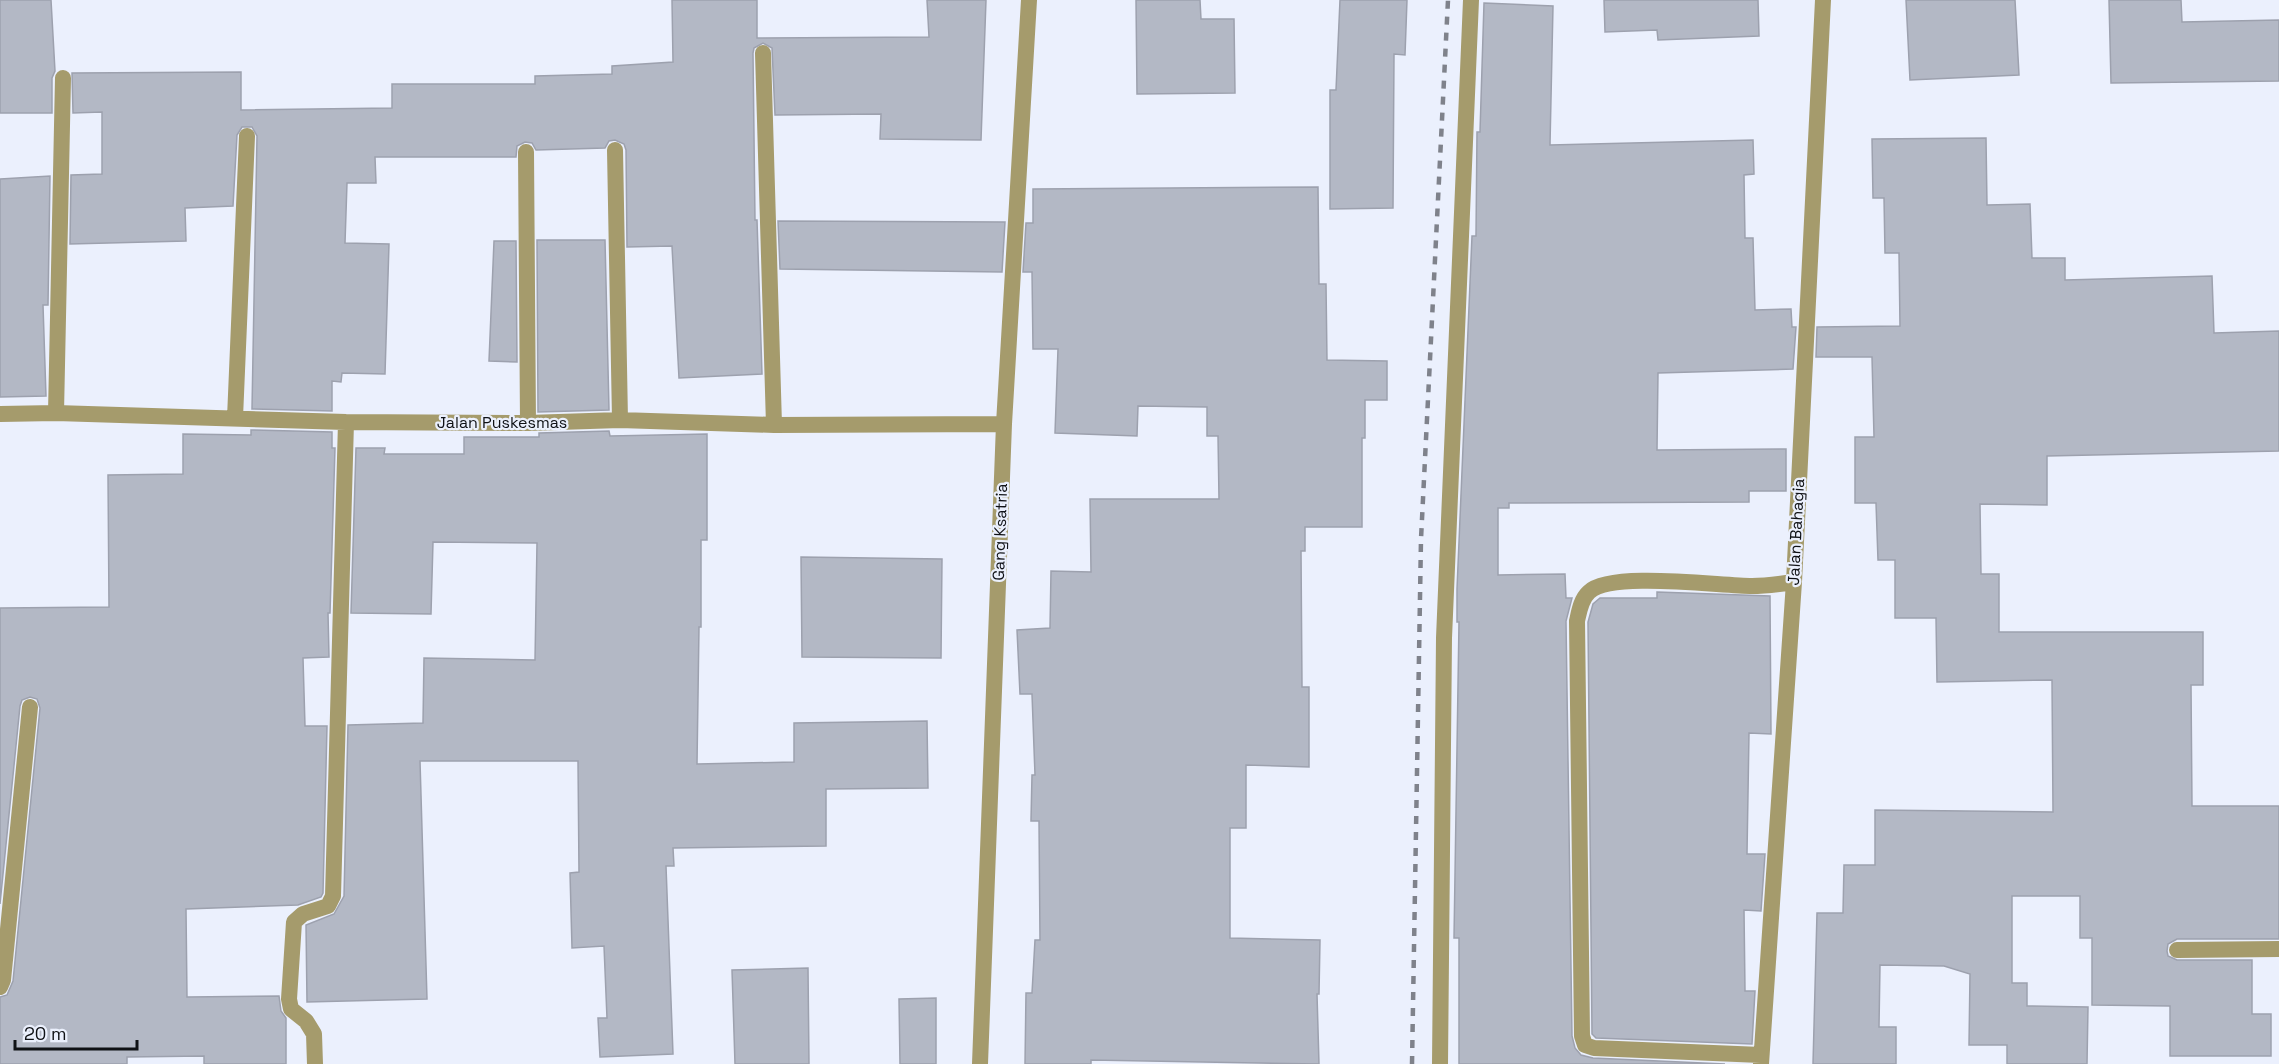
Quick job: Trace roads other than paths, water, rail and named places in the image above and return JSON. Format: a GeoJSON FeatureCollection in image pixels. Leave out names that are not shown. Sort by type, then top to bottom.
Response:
{"type":"FeatureCollection","features":[{"type":"Feature","properties":{"kind":"street","name":"Gang Ksatria"},"geometry":{"type":"LineString","coordinates":[[980,1064],[1004,424],[1029,0]]}},
{"type":"Feature","properties":{"kind":"street"},"geometry":{"type":"LineString","coordinates":[[1440,1064],[1444,638],[1471,0]]}},
{"type":"Feature","properties":{"kind":"street","name":"Jalan Bahagia"},"geometry":{"type":"LineString","coordinates":[[1761,1059],[1794,582],[1823,0]]}},
{"type":"Feature","properties":{"kind":"street"},"geometry":{"type":"LineString","coordinates":[[763,53],[774,425]]}},
{"type":"Feature","properties":{"kind":"street"},"geometry":{"type":"LineString","coordinates":[[56,413],[63,78]]}},
{"type":"Feature","properties":{"kind":"street"},"geometry":{"type":"LineString","coordinates":[[235,418],[248,136]]}},
{"type":"Feature","properties":{"kind":"street"},"geometry":{"type":"LineString","coordinates":[[615,150],[620,420]]}},
{"type":"Feature","properties":{"kind":"street"},"geometry":{"type":"LineString","coordinates":[[526,152],[528,423]]}},
{"type":"Feature","properties":{"kind":"street","name":"Jalan Puskesmas"},"geometry":{"type":"LineString","coordinates":[[0,414],[56,413],[346,422],[528,423],[620,420],[774,425],[1004,424]]}},
{"type":"Feature","properties":{"kind":"street"},"geometry":{"type":"LineString","coordinates":[[315,1064],[314,1034],[306,1021],[291,1009],[288,991],[294,921],[303,914],[327,906],[333,896],[346,422]]}},
{"type":"Feature","properties":{"kind":"street"},"geometry":{"type":"LineString","coordinates":[[1761,1059],[1594,1048],[1585,1045],[1582,1024],[1576,621],[1582,600],[1589,591],[1600,585],[1626,580],[1754,586],[1794,582]]}},
{"type":"Feature","properties":{"kind":"street"},"geometry":{"type":"LineString","coordinates":[[1,982],[30,706]]}},
{"type":"Feature","properties":{"kind":"street"},"geometry":{"type":"LineString","coordinates":[[2177,950],[2279,949]]}},
{"type":"Feature","properties":{"kind":"railway"},"geometry":{"type":"LineString","coordinates":[[1412,1064],[1421,539],[1448,0]]}}]}
